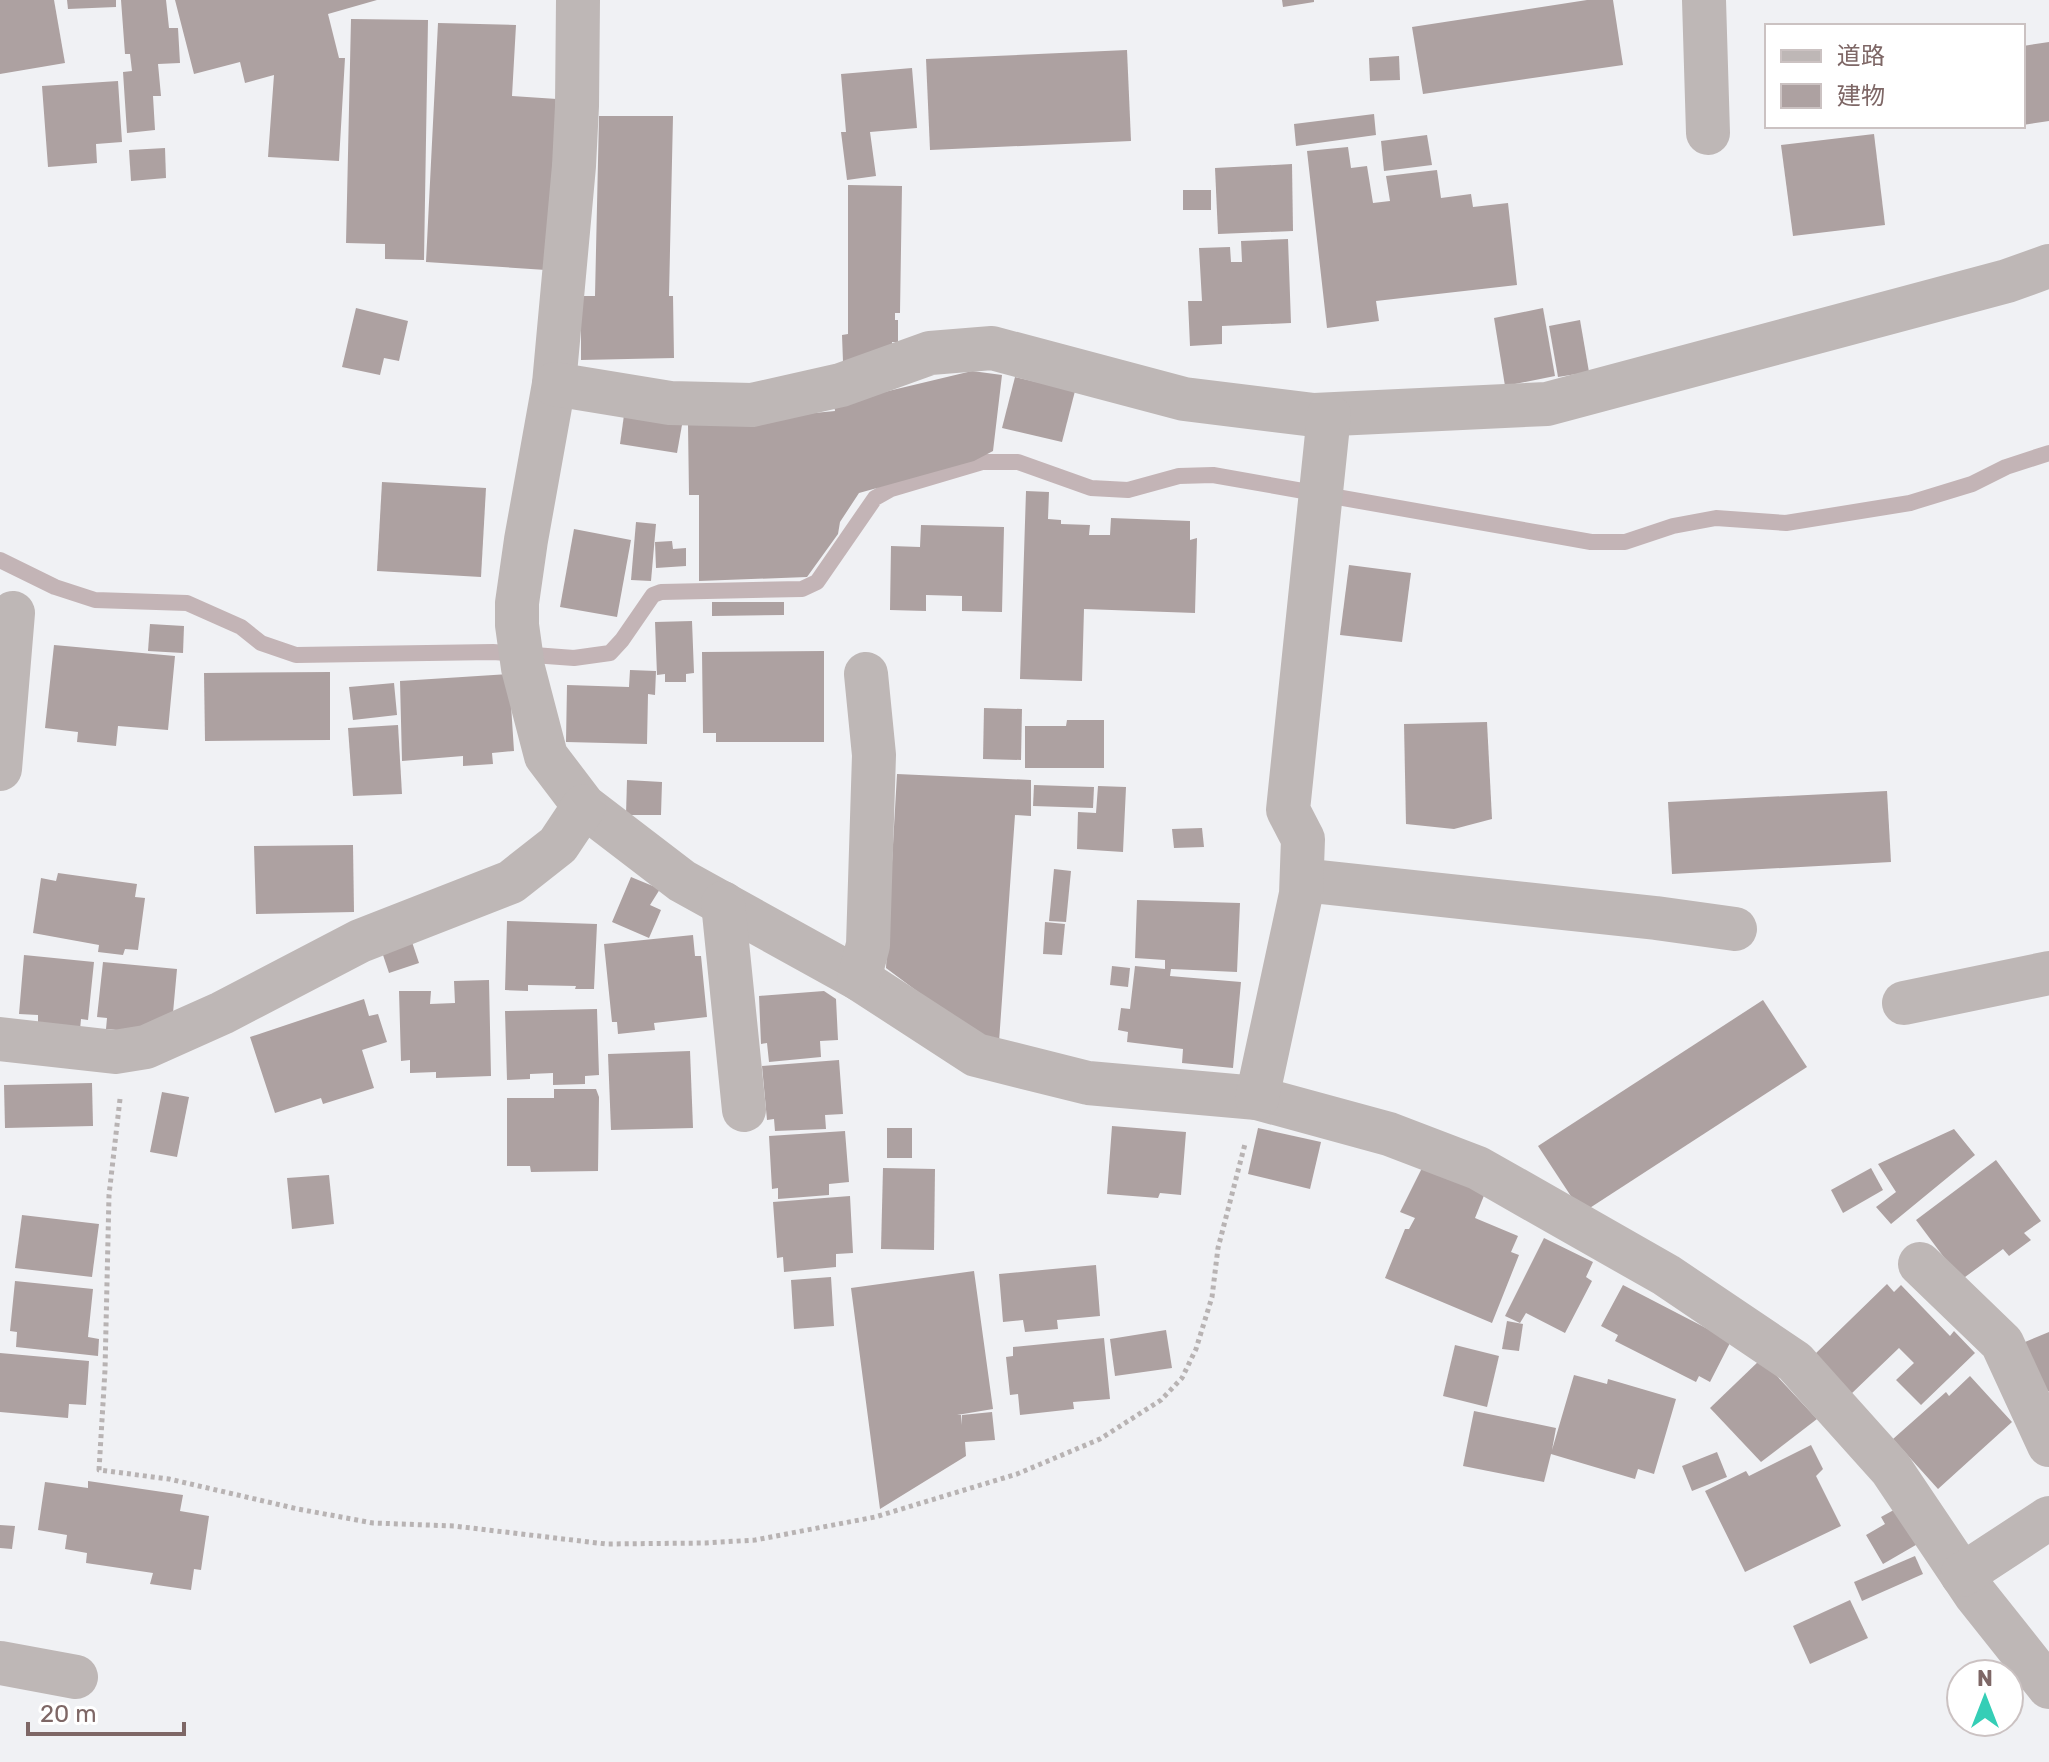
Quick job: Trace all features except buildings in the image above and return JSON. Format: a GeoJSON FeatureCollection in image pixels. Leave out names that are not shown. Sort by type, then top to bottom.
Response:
{"type":"FeatureCollection","features":[{"type":"Feature","properties":{"kind":"street"},"geometry":{"type":"LineString","coordinates":[[578,0],[574,166],[554,384],[526,540],[517,625],[523,668],[546,756],[584,806],[682,881],[859,979],[976,1055],[1088,1083],[1257,1098],[1389,1134],[1478,1168],[1666,1275],[1795,1362],[1891,1469],[1962,1575],[2049,1687]]}},
{"type":"Feature","properties":{"kind":"street"},"geometry":{"type":"LineString","coordinates":[[1704,0],[1708,133]]}},
{"type":"Feature","properties":{"kind":"street"},"geometry":{"type":"LineString","coordinates":[[554,384],[670,403],[752,405],[841,385],[930,353],[992,348],[1184,399],[1314,415],[1547,404],[1992,286],[2049,266]]}},
{"type":"Feature","properties":{"kind":"street"},"geometry":{"type":"LineString","coordinates":[[1257,1098],[1301,894],[1303,839],[1288,810],[1329,415]]}},
{"type":"Feature","properties":{"kind":"street"},"geometry":{"type":"LineString","coordinates":[[0,769],[4,680],[13,613]]}},
{"type":"Feature","properties":{"kind":"street"},"geometry":{"type":"LineString","coordinates":[[859,979],[868,945],[874,755],[866,674]]}},
{"type":"Feature","properties":{"kind":"street"},"geometry":{"type":"LineString","coordinates":[[0,1039],[115,1052],[146,1047],[222,1013],[360,941],[511,882],[558,845],[584,806]]}},
{"type":"Feature","properties":{"kind":"street"},"geometry":{"type":"LineString","coordinates":[[1302,880],[1735,929]]}},
{"type":"Feature","properties":{"kind":"street"},"geometry":{"type":"LineString","coordinates":[[723,903],[744,1110]]}},
{"type":"Feature","properties":{"kind":"street"},"geometry":{"type":"LineString","coordinates":[[1904,1003],[2049,973]]}},
{"type":"Feature","properties":{"kind":"street"},"geometry":{"type":"LineString","coordinates":[[1920,1264],[2002,1343],[2049,1445]]}},
{"type":"Feature","properties":{"kind":"street"},"geometry":{"type":"LineString","coordinates":[[1962,1575],[2049,1518]]}},
{"type":"Feature","properties":{"kind":"street"},"geometry":{"type":"LineString","coordinates":[[0,1663],[76,1677]]}},
{"type":"Feature","properties":{"kind":"path"},"geometry":{"type":"LineString","coordinates":[[125,1050],[109,1195],[99,1470],[169,1479],[373,1523],[454,1526],[606,1544],[755,1540],[875,1517],[1017,1474],[1100,1439],[1161,1400],[1182,1378],[1196,1349],[1212,1297],[1218,1248],[1257,1098]]}},
{"type":"Feature","properties":{"kind":"waterway"},"geometry":{"type":"LineString","coordinates":[[0,560],[55,587],[95,600],[187,603],[241,627],[261,643],[296,655],[493,652],[574,658],[610,653],[653,595],[661,592],[802,589],[817,582],[875,498],[891,489],[982,462],[1018,462],[1091,488],[1128,490],[1179,476],[1213,475],[1591,542],[1625,542],[1673,526],[1716,518],[1786,523],[1910,503],[1972,484],[2006,467],[2049,453]]}}]}
